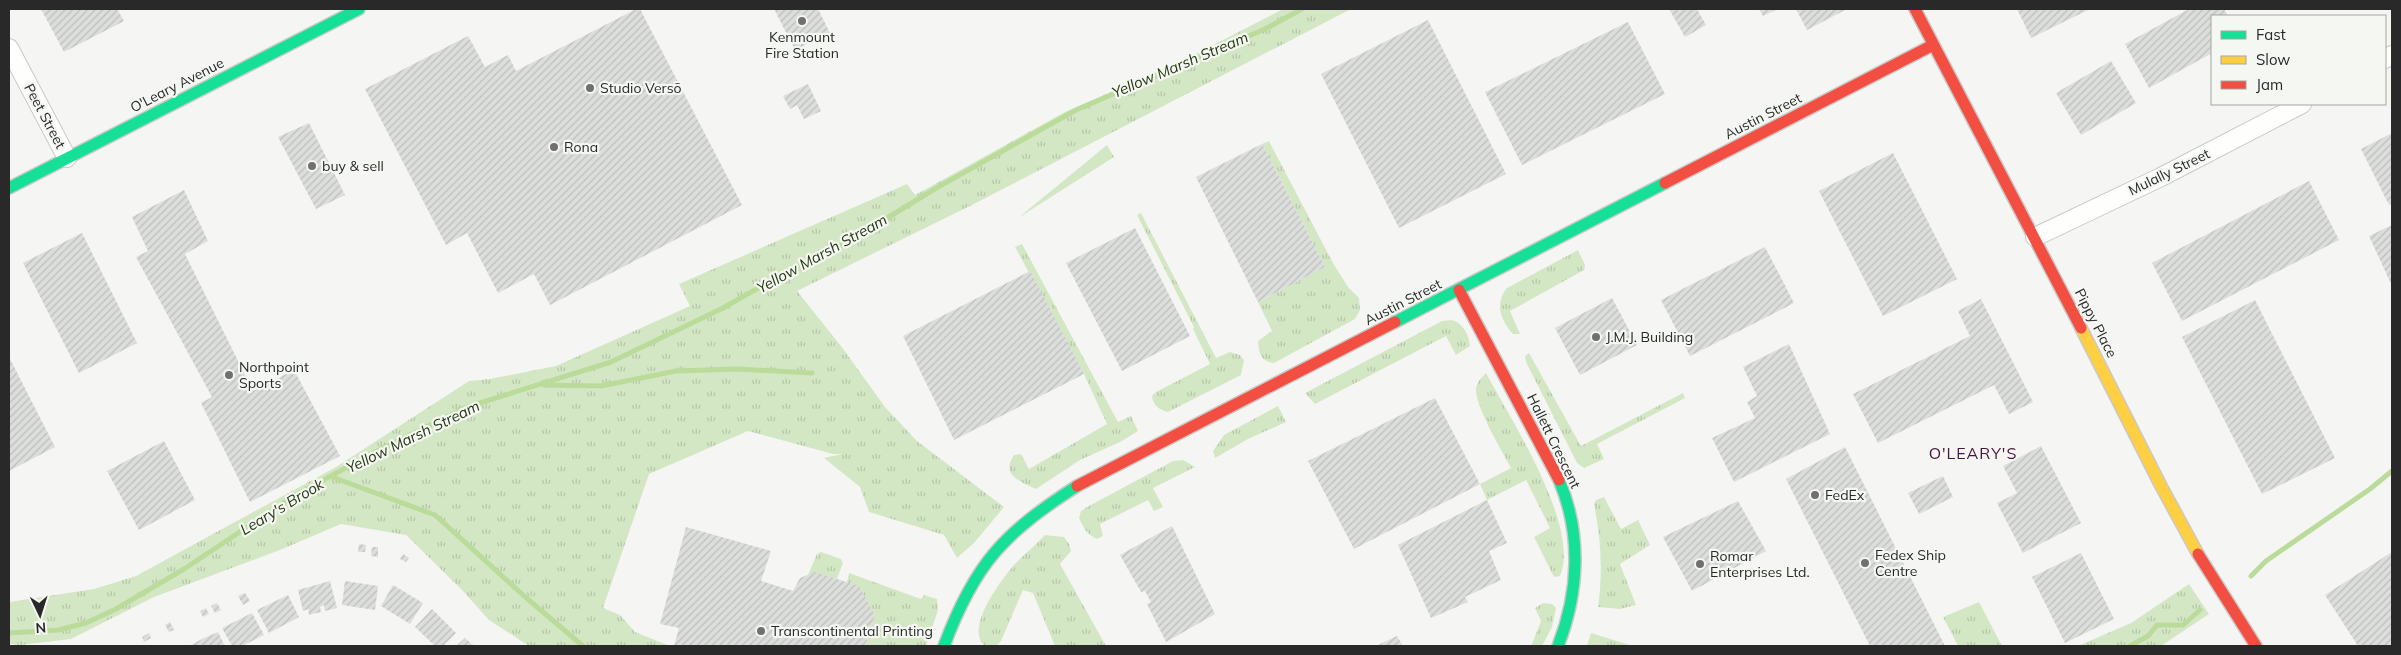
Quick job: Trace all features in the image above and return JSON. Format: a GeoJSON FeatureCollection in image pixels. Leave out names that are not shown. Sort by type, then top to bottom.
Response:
{"type":"FeatureCollection","features":[{"type":"Feature","properties":{"kind":"street","name":"O'Leary Avenue"},"geometry":{"type":"LineString","coordinates":[[9,188],[358,9]]}},
{"type":"Feature","properties":{"kind":"street","name":"Pippy Place"},"geometry":{"type":"LineString","coordinates":[[1915,9],[2036,237],[2192,544],[2228,606],[2256,646]]}},
{"type":"Feature","properties":{"kind":"street","name":"Austin Street"},"geometry":{"type":"LineString","coordinates":[[944,646],[965,594],[981,570],[1022,523],[1078,485],[1933,45]]}},
{"type":"Feature","properties":{"kind":"street","name":"Peet Street"},"geometry":{"type":"LineString","coordinates":[[9,48],[67,158]]}},
{"type":"Feature","properties":{"kind":"street","name":"Mulally Street"},"geometry":{"type":"LineString","coordinates":[[2036,237],[2161,177],[2300,105]]}},
{"type":"Feature","properties":{"kind":"street","name":"Hallett Crescent"},"geometry":{"type":"LineString","coordinates":[[1459,290],[1470,315],[1496,359],[1553,469],[1564,493],[1571,516],[1576,569],[1568,624],[1558,646]]}},
{"type":"Feature","properties":{"kind":"green space"},"geometry":{"type":"Polygon","coordinates":[[[1283,9],[1351,9],[974,204],[797,291],[841,346],[885,407],[917,441],[1004,507],[974,543],[957,558],[944,535],[869,512],[860,487],[824,458],[842,454],[833,454],[748,431],[649,474],[603,608],[620,615],[635,632],[670,646],[529,646],[489,620],[463,591],[406,535],[341,524],[280,550],[154,597],[71,639],[21,645],[9,644],[9,602],[94,589],[136,576],[336,467],[469,381],[490,379],[556,366],[690,306],[679,284],[907,184],[915,195],[1065,112],[1188,58],[1283,9]]]}},
{"type":"Feature","properties":{"kind":"green space"},"geometry":{"type":"Polygon","coordinates":[[[1269,141],[1333,263],[1348,287],[1359,298],[1360,310],[1355,319],[1274,363],[1263,358],[1260,353],[1258,341],[1272,331],[1258,302],[1325,267],[1262,144],[1269,141]]]}},
{"type":"Feature","properties":{"kind":"green space"},"geometry":{"type":"Polygon","coordinates":[[[1107,145],[1114,157],[1018,218],[1107,145]]]}},
{"type":"Feature","properties":{"kind":"green space"},"geometry":{"type":"Polygon","coordinates":[[[1141,213],[1216,358],[1230,352],[1240,355],[1244,360],[1241,375],[1168,412],[1157,407],[1152,396],[1156,392],[1210,364],[1193,329],[1194,327],[1137,215],[1141,213]]]}},
{"type":"Feature","properties":{"kind":"green space"},"geometry":{"type":"Polygon","coordinates":[[[1022,244],[1118,422],[1131,416],[1138,431],[1120,442],[1080,460],[1036,489],[1014,477],[1011,473],[1009,468],[1010,462],[1014,455],[1021,454],[1029,469],[1107,424],[1084,374],[1015,247],[1022,244]]]}},
{"type":"Feature","properties":{"kind":"green space"},"geometry":{"type":"Polygon","coordinates":[[[1578,250],[1585,265],[1584,270],[1510,311],[1520,334],[1513,334],[1502,318],[1500,306],[1503,294],[1507,288],[1578,250]]]}},
{"type":"Feature","properties":{"kind":"green space"},"geometry":{"type":"Polygon","coordinates":[[[1452,320],[1465,330],[1470,346],[1456,355],[1446,336],[1315,404],[1305,393],[1442,321],[1452,320]]]}},
{"type":"Feature","properties":{"kind":"green space"},"geometry":{"type":"Polygon","coordinates":[[[1529,353],[1581,446],[1683,393],[1685,398],[1597,444],[1604,459],[1584,468],[1577,463],[1526,362],[1525,356],[1529,353]]]}},
{"type":"Feature","properties":{"kind":"green space"},"geometry":{"type":"Polygon","coordinates":[[[1486,373],[1540,473],[1552,502],[1561,530],[1564,555],[1560,576],[1554,577],[1534,537],[1550,528],[1526,480],[1487,500],[1480,484],[1511,468],[1490,428],[1477,397],[1477,384],[1486,373]]]}},
{"type":"Feature","properties":{"kind":"green space"},"geometry":{"type":"Polygon","coordinates":[[[1278,406],[1286,422],[1248,439],[1215,458],[1213,451],[1224,435],[1278,406]]]}},
{"type":"Feature","properties":{"kind":"green space"},"geometry":{"type":"Polygon","coordinates":[[[1183,460],[1195,467],[1153,488],[1163,507],[1154,511],[1148,500],[1100,524],[1103,536],[1097,539],[1082,525],[1079,518],[1081,511],[1087,507],[1173,461],[1183,460]]]}},
{"type":"Feature","properties":{"kind":"green space"},"geometry":{"type":"Polygon","coordinates":[[[1604,497],[1621,529],[1638,520],[1650,545],[1620,564],[1636,605],[1620,609],[1598,607],[1600,556],[1594,504],[1596,500],[1604,497]]]}},
{"type":"Feature","properties":{"kind":"green space"},"geometry":{"type":"Polygon","coordinates":[[[1045,535],[1064,537],[1069,544],[1071,551],[1060,564],[1106,646],[1055,646],[1033,593],[1023,590],[1001,641],[996,646],[985,646],[980,639],[981,619],[991,597],[1013,566],[1045,535]]]}},
{"type":"Feature","properties":{"kind":"green space"},"geometry":{"type":"Polygon","coordinates":[[[821,552],[841,559],[843,563],[837,579],[808,575],[817,554],[821,552]]]}},
{"type":"Feature","properties":{"kind":"green space"},"geometry":{"type":"Polygon","coordinates":[[[849,573],[921,599],[924,595],[937,599],[938,610],[926,646],[865,646],[875,616],[847,582],[849,573]]]}},
{"type":"Feature","properties":{"kind":"green space"},"geometry":{"type":"Polygon","coordinates":[[[2189,584],[2209,614],[2161,646],[2078,646],[2131,623],[2189,584]]]}},
{"type":"Feature","properties":{"kind":"green space"},"geometry":{"type":"Polygon","coordinates":[[[1979,602],[2002,646],[1958,646],[1943,617],[1979,602]]]}},
{"type":"Feature","properties":{"kind":"green space"},"geometry":{"type":"Polygon","coordinates":[[[1543,603],[1552,604],[1556,608],[1552,627],[1542,646],[1531,646],[1541,621],[1535,608],[1543,603]]]}},
{"type":"Feature","properties":{"kind":"green space"},"geometry":{"type":"Polygon","coordinates":[[[1591,633],[1633,646],[1587,646],[1591,633]]]}},
{"type":"Feature","properties":{"kind":"building"},"geometry":{"type":"Polygon","coordinates":[[[41,9],[117,9],[124,21],[64,52],[41,9]]]}},
{"type":"Feature","properties":{"kind":"building","name":"Rona"},"geometry":{"type":"Polygon","coordinates":[[[636,9],[640,9],[742,205],[550,305],[534,274],[498,293],[467,233],[446,245],[365,89],[468,36],[485,67],[508,55],[516,71],[636,9]]]}},
{"type":"Feature","properties":{"kind":"building","name":"Kenmount Fire Station"},"geometry":{"type":"Polygon","coordinates":[[[774,9],[818,9],[830,33],[795,50],[774,9]]]}},
{"type":"Feature","properties":{"kind":"building"},"geometry":{"type":"Polygon","coordinates":[[[1669,9],[1697,9],[1706,25],[1685,37],[1669,9]]]}},
{"type":"Feature","properties":{"kind":"building"},"geometry":{"type":"Polygon","coordinates":[[[1759,9],[1778,9],[1763,16],[1759,9]]]}},
{"type":"Feature","properties":{"kind":"building"},"geometry":{"type":"Polygon","coordinates":[[[1796,9],[1847,9],[1807,30],[1796,9]]]}},
{"type":"Feature","properties":{"kind":"building"},"geometry":{"type":"Polygon","coordinates":[[[2017,9],[2090,9],[2031,38],[2017,9]]]}},
{"type":"Feature","properties":{"kind":"building"},"geometry":{"type":"Polygon","coordinates":[[[2189,9],[2224,9],[2227,15],[2211,15],[2211,54],[2149,88],[2125,44],[2189,9]]]}},
{"type":"Feature","properties":{"kind":"building"},"geometry":{"type":"Polygon","coordinates":[[[1428,20],[1506,174],[1399,228],[1321,74],[1428,20]]]}},
{"type":"Feature","properties":{"kind":"building"},"geometry":{"type":"Polygon","coordinates":[[[1628,22],[1665,94],[1522,165],[1485,92],[1628,22]]]}},
{"type":"Feature","properties":{"kind":"building"},"geometry":{"type":"Polygon","coordinates":[[[2111,61],[2136,103],[2081,135],[2056,93],[2111,61]]]}},
{"type":"Feature","properties":{"kind":"building"},"geometry":{"type":"Polygon","coordinates":[[[808,84],[821,111],[804,119],[797,105],[790,109],[783,96],[808,84]]]}},
{"type":"Feature","properties":{"kind":"building","name":"buy & sell"},"geometry":{"type":"Polygon","coordinates":[[[309,123],[345,195],[316,209],[278,137],[309,123]]]}},
{"type":"Feature","properties":{"kind":"building"},"geometry":{"type":"Polygon","coordinates":[[[2392,133],[2392,203],[2389,205],[2361,149],[2392,133]]]}},
{"type":"Feature","properties":{"kind":"building"},"geometry":{"type":"Polygon","coordinates":[[[1262,144],[1325,267],[1258,302],[1196,177],[1262,144]]]}},
{"type":"Feature","properties":{"kind":"building"},"geometry":{"type":"Polygon","coordinates":[[[1893,153],[1957,279],[1883,316],[1819,191],[1893,153]]]}},
{"type":"Feature","properties":{"kind":"building"},"geometry":{"type":"Polygon","coordinates":[[[2309,181],[2339,240],[2182,321],[2152,263],[2309,181]]]}},
{"type":"Feature","properties":{"kind":"building"},"geometry":{"type":"Polygon","coordinates":[[[184,190],[208,241],[185,254],[253,391],[294,370],[340,456],[250,502],[201,403],[212,397],[136,257],[148,251],[132,217],[184,190]]]}},
{"type":"Feature","properties":{"kind":"building"},"geometry":{"type":"Polygon","coordinates":[[[2392,225],[2392,286],[2369,236],[2392,225]]]}},
{"type":"Feature","properties":{"kind":"building"},"geometry":{"type":"Polygon","coordinates":[[[1135,228],[1190,336],[1122,371],[1066,263],[1135,228]]]}},
{"type":"Feature","properties":{"kind":"building"},"geometry":{"type":"Polygon","coordinates":[[[82,233],[137,343],[79,373],[23,263],[82,233]]]}},
{"type":"Feature","properties":{"kind":"building"},"geometry":{"type":"Polygon","coordinates":[[[1765,247],[1794,303],[1690,356],[1661,300],[1765,247]]]}},
{"type":"Feature","properties":{"kind":"building"},"geometry":{"type":"Polygon","coordinates":[[[1030,271],[1084,374],[954,440],[903,336],[1030,271]]]}},
{"type":"Feature","properties":{"kind":"building","name":"J.M.J. Building"},"geometry":{"type":"Polygon","coordinates":[[[1612,298],[1637,345],[1580,375],[1555,328],[1612,298]]]}},
{"type":"Feature","properties":{"kind":"building"},"geometry":{"type":"Polygon","coordinates":[[[1981,299],[2033,402],[2009,414],[1994,385],[1878,443],[1853,394],[1970,336],[1958,311],[1981,299]]]}},
{"type":"Feature","properties":{"kind":"building"},"geometry":{"type":"Polygon","coordinates":[[[2255,300],[2335,458],[2262,494],[2182,337],[2255,300]]]}},
{"type":"Feature","properties":{"kind":"building"},"geometry":{"type":"Polygon","coordinates":[[[1789,344],[1830,434],[1734,482],[1712,438],[1755,418],[1747,402],[1757,396],[1743,367],[1789,344]]]}},
{"type":"Feature","properties":{"kind":"building"},"geometry":{"type":"Polygon","coordinates":[[[9,357],[55,447],[9,471],[9,357]]]}},
{"type":"Feature","properties":{"kind":"building"},"geometry":{"type":"Polygon","coordinates":[[[1435,398],[1480,484],[1354,549],[1308,461],[1435,398]]]}},
{"type":"Feature","properties":{"kind":"building"},"geometry":{"type":"Polygon","coordinates":[[[164,441],[195,500],[139,530],[107,471],[164,441]]]}},
{"type":"Feature","properties":{"kind":"building"},"geometry":{"type":"Polygon","coordinates":[[[2041,446],[2081,523],[2023,553],[1997,503],[2017,493],[2003,466],[2041,446]]]}},
{"type":"Feature","properties":{"kind":"building","name":"Fedex Ship Centre"},"geometry":{"type":"Polygon","coordinates":[[[1845,447],[1945,646],[1870,646],[1786,479],[1845,447]]]}},
{"type":"Feature","properties":{"kind":"building"},"geometry":{"type":"Polygon","coordinates":[[[1943,476],[1953,497],[1919,514],[1908,493],[1943,476]]]}},
{"type":"Feature","properties":{"kind":"building"},"geometry":{"type":"Polygon","coordinates":[[[1487,500],[1507,543],[1489,551],[1501,580],[1465,597],[1468,602],[1431,618],[1398,545],[1487,500]]]}},
{"type":"Feature","properties":{"kind":"building"},"geometry":{"type":"Polygon","coordinates":[[[1738,501],[1766,551],[1692,591],[1663,537],[1738,501]]]}},
{"type":"Feature","properties":{"kind":"building"},"geometry":{"type":"Polygon","coordinates":[[[1172,526],[1215,614],[1166,642],[1147,604],[1151,602],[1145,591],[1141,592],[1120,555],[1172,526]]]}},
{"type":"Feature","properties":{"kind":"building"},"geometry":{"type":"Polygon","coordinates":[[[686,527],[771,551],[761,581],[793,591],[800,578],[815,572],[859,586],[875,616],[865,646],[674,646],[679,628],[660,624],[686,527]]]}},
{"type":"Feature","properties":{"kind":"building"},"geometry":{"type":"Polygon","coordinates":[[[359,544],[366,545],[365,552],[358,552],[359,544]]]}},
{"type":"Feature","properties":{"kind":"building"},"geometry":{"type":"Polygon","coordinates":[[[372,547],[378,547],[378,557],[371,556],[372,547]]]}},
{"type":"Feature","properties":{"kind":"building"},"geometry":{"type":"Polygon","coordinates":[[[2392,552],[2392,646],[2358,646],[2325,595],[2392,552]]]}},
{"type":"Feature","properties":{"kind":"building"},"geometry":{"type":"Polygon","coordinates":[[[2081,553],[2114,619],[2065,643],[2032,577],[2081,553]]]}},
{"type":"Feature","properties":{"kind":"building"},"geometry":{"type":"Polygon","coordinates":[[[403,554],[409,558],[406,562],[400,559],[403,554]]]}},
{"type":"Feature","properties":{"kind":"building"},"geometry":{"type":"Polygon","coordinates":[[[330,581],[337,608],[325,611],[324,605],[320,607],[321,612],[309,615],[308,609],[303,611],[298,590],[330,581]]]}},
{"type":"Feature","properties":{"kind":"building"},"geometry":{"type":"Polygon","coordinates":[[[345,581],[378,586],[375,610],[342,605],[345,581]]]}},
{"type":"Feature","properties":{"kind":"building"},"geometry":{"type":"Polygon","coordinates":[[[393,585],[423,603],[410,624],[381,606],[393,585]]]}},
{"type":"Feature","properties":{"kind":"building"},"geometry":{"type":"Polygon","coordinates":[[[245,593],[250,601],[243,605],[238,596],[245,593]]]}},
{"type":"Feature","properties":{"kind":"building"},"geometry":{"type":"Polygon","coordinates":[[[288,595],[299,617],[269,633],[257,610],[288,595]]]}},
{"type":"Feature","properties":{"kind":"building"},"geometry":{"type":"Polygon","coordinates":[[[217,603],[221,610],[215,613],[211,606],[217,603]]]}},
{"type":"Feature","properties":{"kind":"building"},"geometry":{"type":"Polygon","coordinates":[[[206,608],[209,614],[203,617],[200,611],[206,608]]]}},
{"type":"Feature","properties":{"kind":"building"},"geometry":{"type":"Polygon","coordinates":[[[432,609],[456,633],[443,646],[435,646],[415,627],[432,609]]]}},
{"type":"Feature","properties":{"kind":"building"},"geometry":{"type":"Polygon","coordinates":[[[252,613],[264,635],[242,646],[232,646],[222,628],[252,613]]]}},
{"type":"Feature","properties":{"kind":"building"},"geometry":{"type":"Polygon","coordinates":[[[170,622],[174,630],[169,632],[165,625],[170,622]]]}},
{"type":"Feature","properties":{"kind":"building"},"geometry":{"type":"Polygon","coordinates":[[[218,632],[225,646],[189,646],[202,639],[218,632]]]}},
{"type":"Feature","properties":{"kind":"building"},"geometry":{"type":"Polygon","coordinates":[[[149,633],[151,638],[144,642],[142,637],[149,633]]]}},
{"type":"Feature","properties":{"kind":"building"},"geometry":{"type":"Polygon","coordinates":[[[1397,636],[1403,646],[1376,646],[1397,636]]]}},
{"type":"Feature","properties":{"kind":"building"},"geometry":{"type":"Polygon","coordinates":[[[465,638],[474,646],[456,646],[465,638]]]}},
{"type":"Feature","properties":{"kind":"waterway","name":"Yellow Marsh Stream"},"geometry":{"type":"LineString","coordinates":[[9,633],[58,630],[86,623],[116,609],[184,569],[294,496],[375,452],[467,407],[611,362],[723,308],[786,272],[846,243],[938,187],[1076,110],[1265,29],[1302,9]]}},
{"type":"Feature","properties":{"kind":"waterway"},"geometry":{"type":"LineString","coordinates":[[544,385],[601,386],[676,371],[737,369],[812,373]]}},
{"type":"Feature","properties":{"kind":"waterway"},"geometry":{"type":"LineString","coordinates":[[2251,576],[2266,561],[2370,489],[2392,471]]}},
{"type":"Feature","properties":{"kind":"waterway","name":"Leary's Brook"},"geometry":{"type":"LineString","coordinates":[[332,477],[435,515],[523,595],[583,646]]}},
{"type":"Feature","properties":{"kind":"waterway"},"geometry":{"type":"LineString","coordinates":[[2130,646],[2148,636],[2157,625],[2183,625],[2200,610]]}},
{"type":"Feature","properties":{"kind":"traffic: fast"},"geometry":{"type":"LineString","coordinates":[[9,188],[359,9]]}},
{"type":"Feature","properties":{"kind":"traffic: fast"},"geometry":{"type":"LineString","coordinates":[[1395,322],[1665,183]]}},
{"type":"Feature","properties":{"kind":"traffic: fast"},"geometry":{"type":"LineString","coordinates":[[1558,646],[1570,605],[1575,563],[1571,521],[1559,480]]}},
{"type":"Feature","properties":{"kind":"traffic: fast"},"geometry":{"type":"LineString","coordinates":[[944,646],[968,593],[980,571],[995,552],[1030,519],[1077,486]]}},
{"type":"Feature","properties":{"kind":"traffic: slow"},"geometry":{"type":"LineString","coordinates":[[2081,328],[2161,486],[2198,554]]}},
{"type":"Feature","properties":{"kind":"traffic: jam"},"geometry":{"type":"LineString","coordinates":[[1915,9],[2081,328]]}},
{"type":"Feature","properties":{"kind":"traffic: jam"},"geometry":{"type":"LineString","coordinates":[[1665,183],[1933,45]]}},
{"type":"Feature","properties":{"kind":"traffic: jam"},"geometry":{"type":"LineString","coordinates":[[1459,290],[1559,480]]}},
{"type":"Feature","properties":{"kind":"traffic: jam"},"geometry":{"type":"LineString","coordinates":[[1077,486],[1395,322]]}},
{"type":"Feature","properties":{"kind":"traffic: jam"},"geometry":{"type":"LineString","coordinates":[[2198,554],[2256,646]]}},
{"type":"Feature","properties":{"kind":"place","name":"Kenmount Fire Station"},"geometry":{"type":"Point","coordinates":[802,21]}},
{"type":"Feature","properties":{"kind":"place","name":"Studio Versō"},"geometry":{"type":"Point","coordinates":[590,88]}},
{"type":"Feature","properties":{"kind":"place","name":"Rona"},"geometry":{"type":"Point","coordinates":[554,147]}},
{"type":"Feature","properties":{"kind":"place","name":"buy & sell"},"geometry":{"type":"Point","coordinates":[312,166]}},
{"type":"Feature","properties":{"kind":"place","name":"J.M.J. Building"},"geometry":{"type":"Point","coordinates":[1596,337]}},
{"type":"Feature","properties":{"kind":"place","name":"Northpoint Sports"},"geometry":{"type":"Point","coordinates":[229,375]}},
{"type":"Feature","properties":{"kind":"place","name":"FedEx"},"geometry":{"type":"Point","coordinates":[1815,495]}},
{"type":"Feature","properties":{"kind":"place","name":"Fedex Ship Centre"},"geometry":{"type":"Point","coordinates":[1865,563]}},
{"type":"Feature","properties":{"kind":"place","name":"Romar Enterprises Ltd."},"geometry":{"type":"Point","coordinates":[1700,564]}},
{"type":"Feature","properties":{"kind":"place","name":"Transcontinental Printing"},"geometry":{"type":"Point","coordinates":[761,631]}},
{"type":"Feature","properties":{"kind":"district","name":"O'LEARY'S"},"geometry":{"type":"Point","coordinates":[1973,453]}}]}
